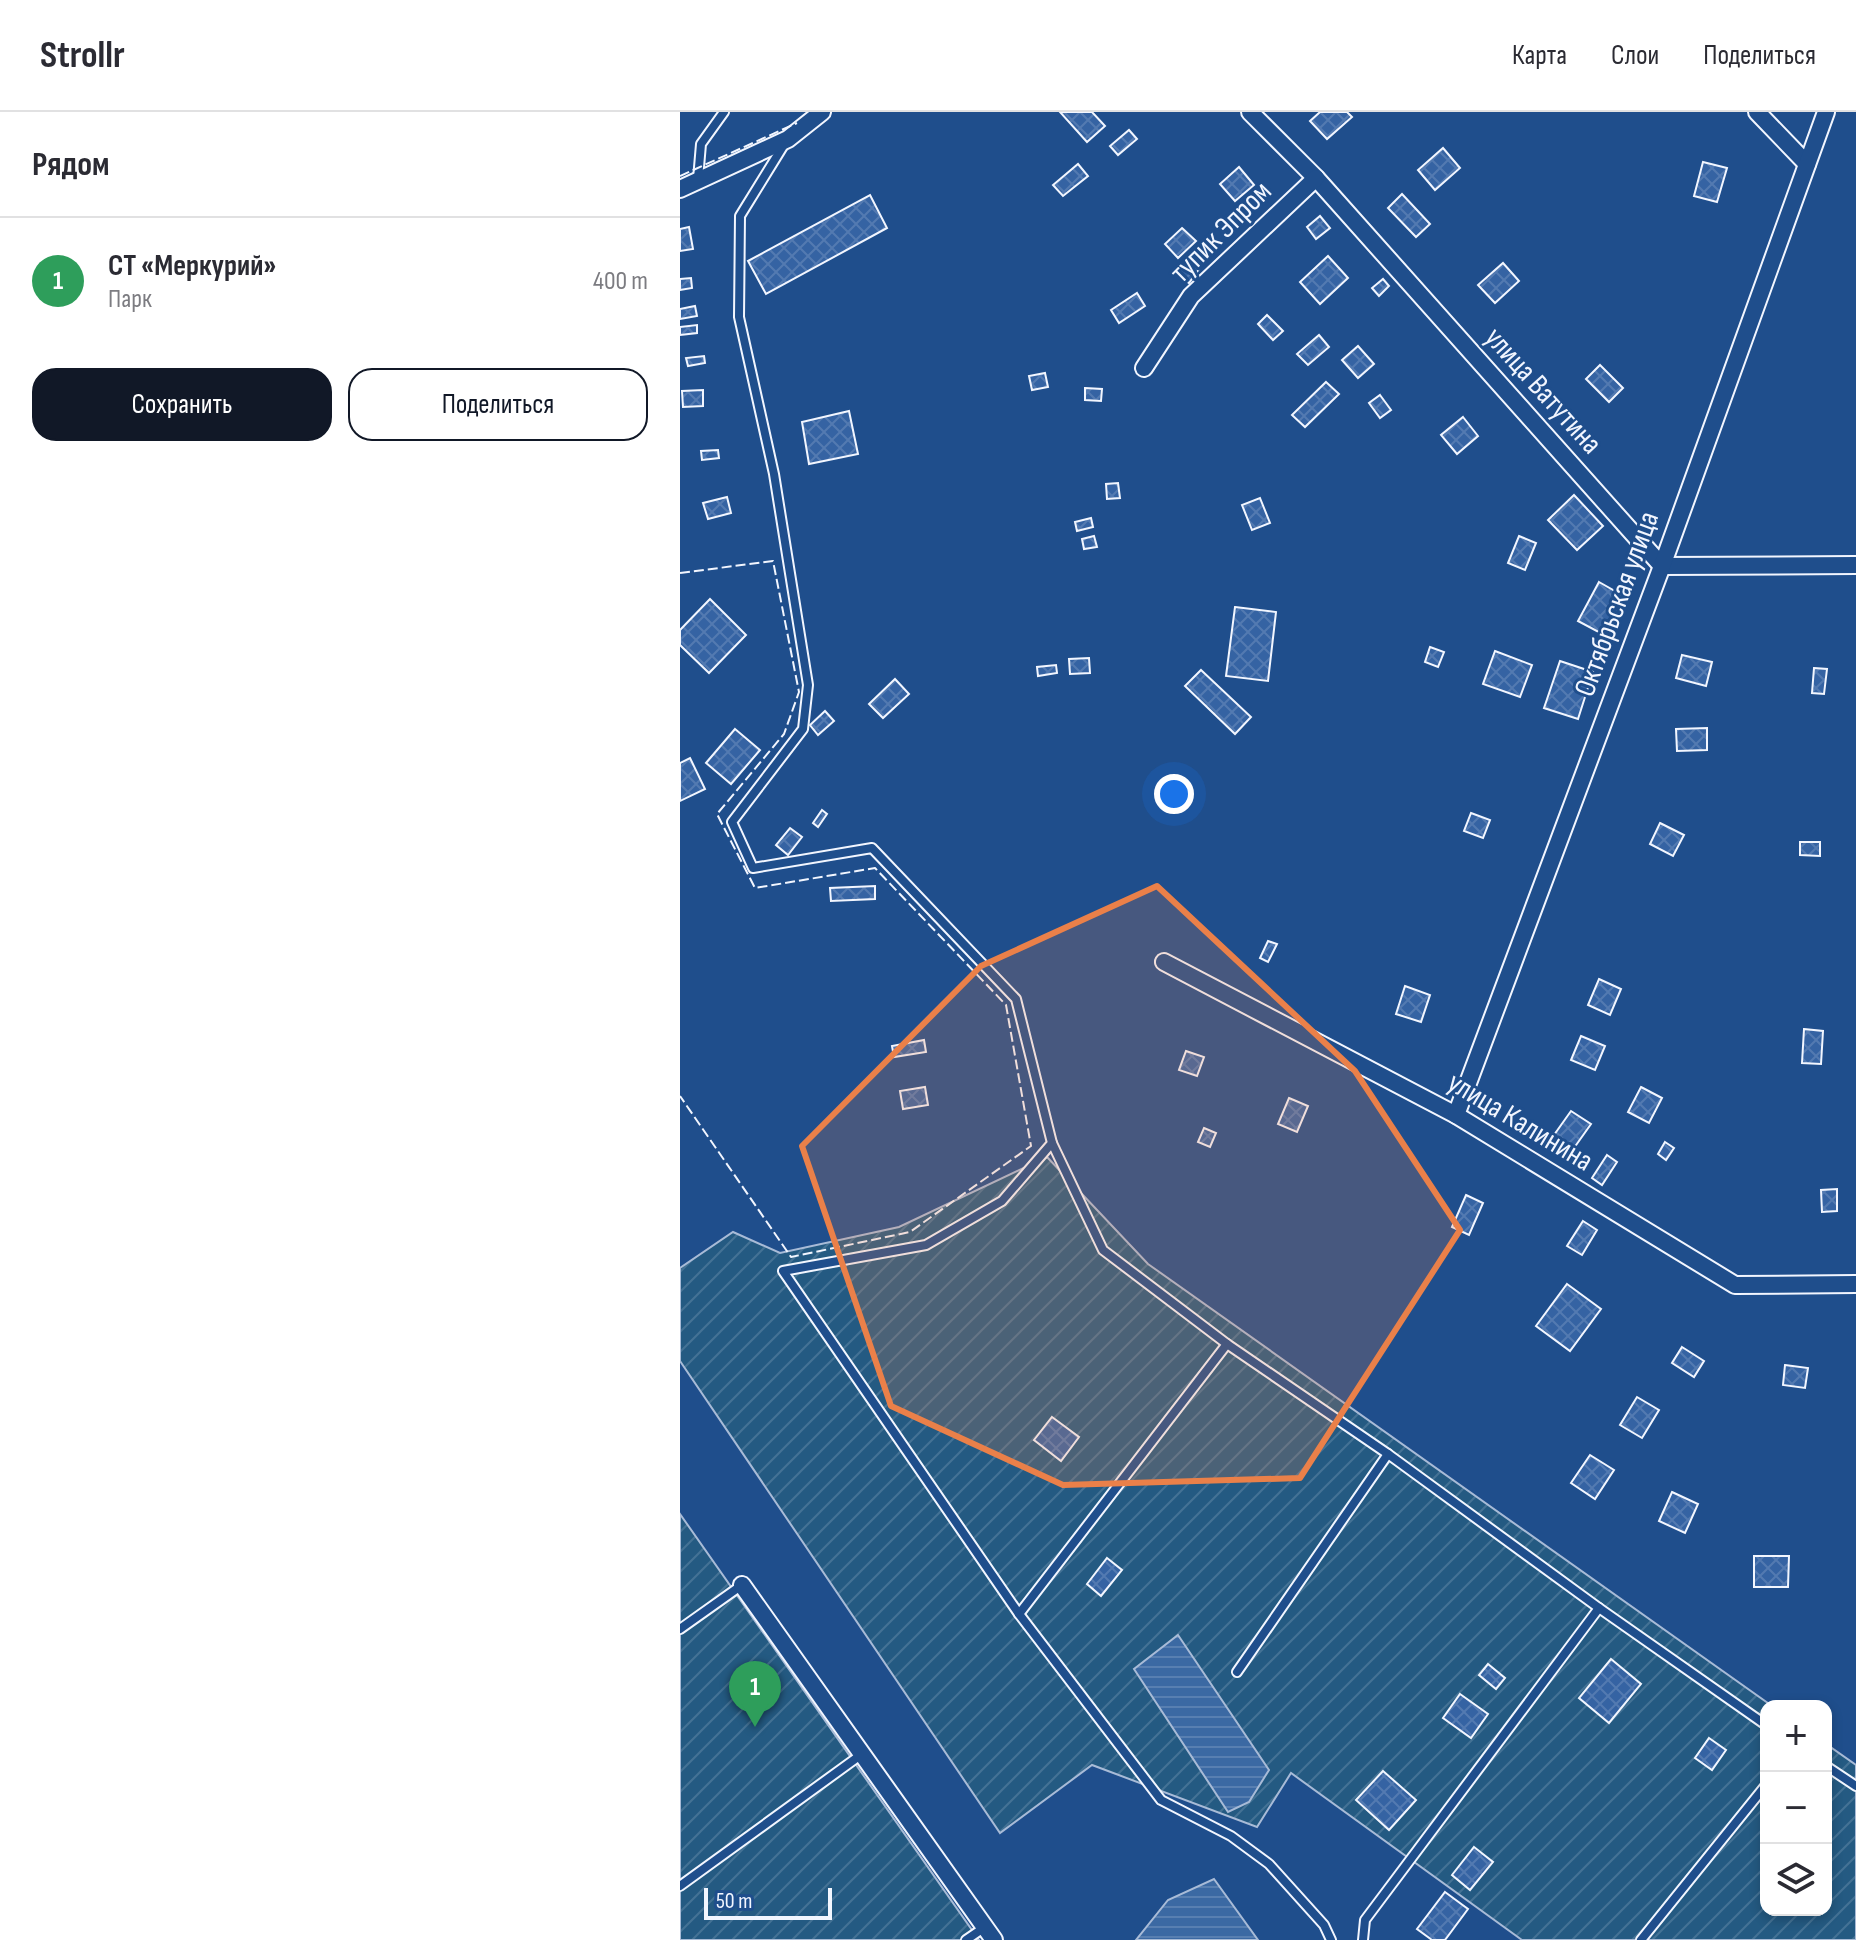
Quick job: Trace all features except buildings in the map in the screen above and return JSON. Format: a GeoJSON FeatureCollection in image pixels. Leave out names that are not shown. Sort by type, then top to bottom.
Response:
{"type":"FeatureCollection","features":[{"type":"Feature","properties":{"kind":"street"},"geometry":{"type":"LineString","coordinates":[[680,189],[788,139],[822,112]]}},
{"type":"Feature","properties":{"kind":"street","name":"улица Ватутина"},"geometry":{"type":"LineString","coordinates":[[1250,112],[1316,178],[1662,566]]}},
{"type":"Feature","properties":{"kind":"street"},"geometry":{"type":"LineString","coordinates":[[1757,112],[1807,164]]}},
{"type":"Feature","properties":{"kind":"street","name":"Октябрьская улица"},"geometry":{"type":"LineString","coordinates":[[1456,1115],[1662,566],[1826,112]]}},
{"type":"Feature","properties":{"kind":"street","name":"тупик Эпром"},"geometry":{"type":"LineString","coordinates":[[1144,368],[1191,296],[1316,178]]}},
{"type":"Feature","properties":{"kind":"street"},"geometry":{"type":"LineString","coordinates":[[1662,566],[1856,565]]}},
{"type":"Feature","properties":{"kind":"street","name":"улица Калинина"},"geometry":{"type":"LineString","coordinates":[[1164,962],[1456,1115],[1735,1285],[1856,1284]]}},
{"type":"Feature","properties":{"kind":"street"},"geometry":{"type":"LineString","coordinates":[[742,1585],[989,1933]]}},
{"type":"Feature","properties":{"kind":"lane"},"geometry":{"type":"LineString","coordinates":[[698,181],[701,144],[724,112]]}},
{"type":"Feature","properties":{"kind":"lane"},"geometry":{"type":"LineString","coordinates":[[788,139],[740,216],[739,317],[774,474],[808,685],[803,729],[732,822],[753,868],[872,848],[1016,999],[1052,1143],[1103,1250],[1227,1344],[1388,1454],[1760,1721]]}},
{"type":"Feature","properties":{"kind":"lane"},"geometry":{"type":"LineString","coordinates":[[1052,1143],[1002,1201],[926,1245],[783,1271],[1019,1614],[1161,1800],[1231,1836],[1269,1864],[1324,1925],[1331,1940]]}},
{"type":"Feature","properties":{"kind":"lane"},"geometry":{"type":"LineString","coordinates":[[1019,1614],[1227,1344]]}},
{"type":"Feature","properties":{"kind":"lane"},"geometry":{"type":"LineString","coordinates":[[1237,1672],[1388,1454]]}},
{"type":"Feature","properties":{"kind":"lane"},"geometry":{"type":"LineString","coordinates":[[680,1629],[742,1585]]}},
{"type":"Feature","properties":{"kind":"lane"},"geometry":{"type":"LineString","coordinates":[[1363,1940],[1365,1920],[1599,1608]]}},
{"type":"Feature","properties":{"kind":"lane"},"geometry":{"type":"LineString","coordinates":[[680,1886],[862,1754]]}},
{"type":"Feature","properties":{"kind":"lane"},"geometry":{"type":"LineString","coordinates":[[1832,1770],[1856,1786]]}},
{"type":"Feature","properties":{"kind":"lane"},"geometry":{"type":"LineString","coordinates":[[1641,1940],[1760,1792]]}},
{"type":"Feature","properties":{"kind":"lane"},"geometry":{"type":"LineString","coordinates":[[966,1940],[989,1933]]}},
{"type":"Feature","properties":{"kind":"highlighted area"},"geometry":{"type":"Polygon","coordinates":[[[1157,886],[1355,1071],[1460,1230],[1300,1478],[1063,1485],[891,1406],[802,1146],[981,966],[1157,886]]]}},
{"type":"Feature","properties":{"kind":"shaded area"},"geometry":{"type":"Polygon","coordinates":[[[1047,1157],[1148,1264],[1764,1700],[1760,1700],[1760,1916],[1832,1916],[1832,1748],[1856,1765],[1856,1940],[1522,1940],[1291,1773],[1257,1827],[1092,1765],[1000,1833],[680,1361],[680,1268],[733,1232],[780,1253],[899,1227],[1047,1157]]]}},
{"type":"Feature","properties":{"kind":"shaded area"},"geometry":{"type":"Polygon","coordinates":[[[680,1514],[979,1940],[680,1940],[680,1514]]]}},
{"type":"Feature","properties":{"kind":"shaded area"},"geometry":{"type":"Polygon","coordinates":[[[1178,1635],[1269,1770],[1249,1802],[1228,1812],[1134,1669],[1178,1635]]]}},
{"type":"Feature","properties":{"kind":"shaded area"},"geometry":{"type":"Polygon","coordinates":[[[1214,1879],[1258,1940],[1136,1940],[1168,1900],[1214,1879]]]}},
{"type":"Feature","properties":{"kind":"fence"},"geometry":{"type":"LineString","coordinates":[[680,176],[797,123]]}},
{"type":"Feature","properties":{"kind":"fence"},"geometry":{"type":"LineString","coordinates":[[680,573],[773,561],[799,692],[784,734],[717,814],[755,888],[875,868],[1006,1005],[1031,1146],[910,1232],[791,1257],[680,1096]]}},
{"type":"Feature","properties":{"kind":"place","name":"СТ «Меркурий»"},"geometry":{"type":"Point","coordinates":[755,1727]}}]}
